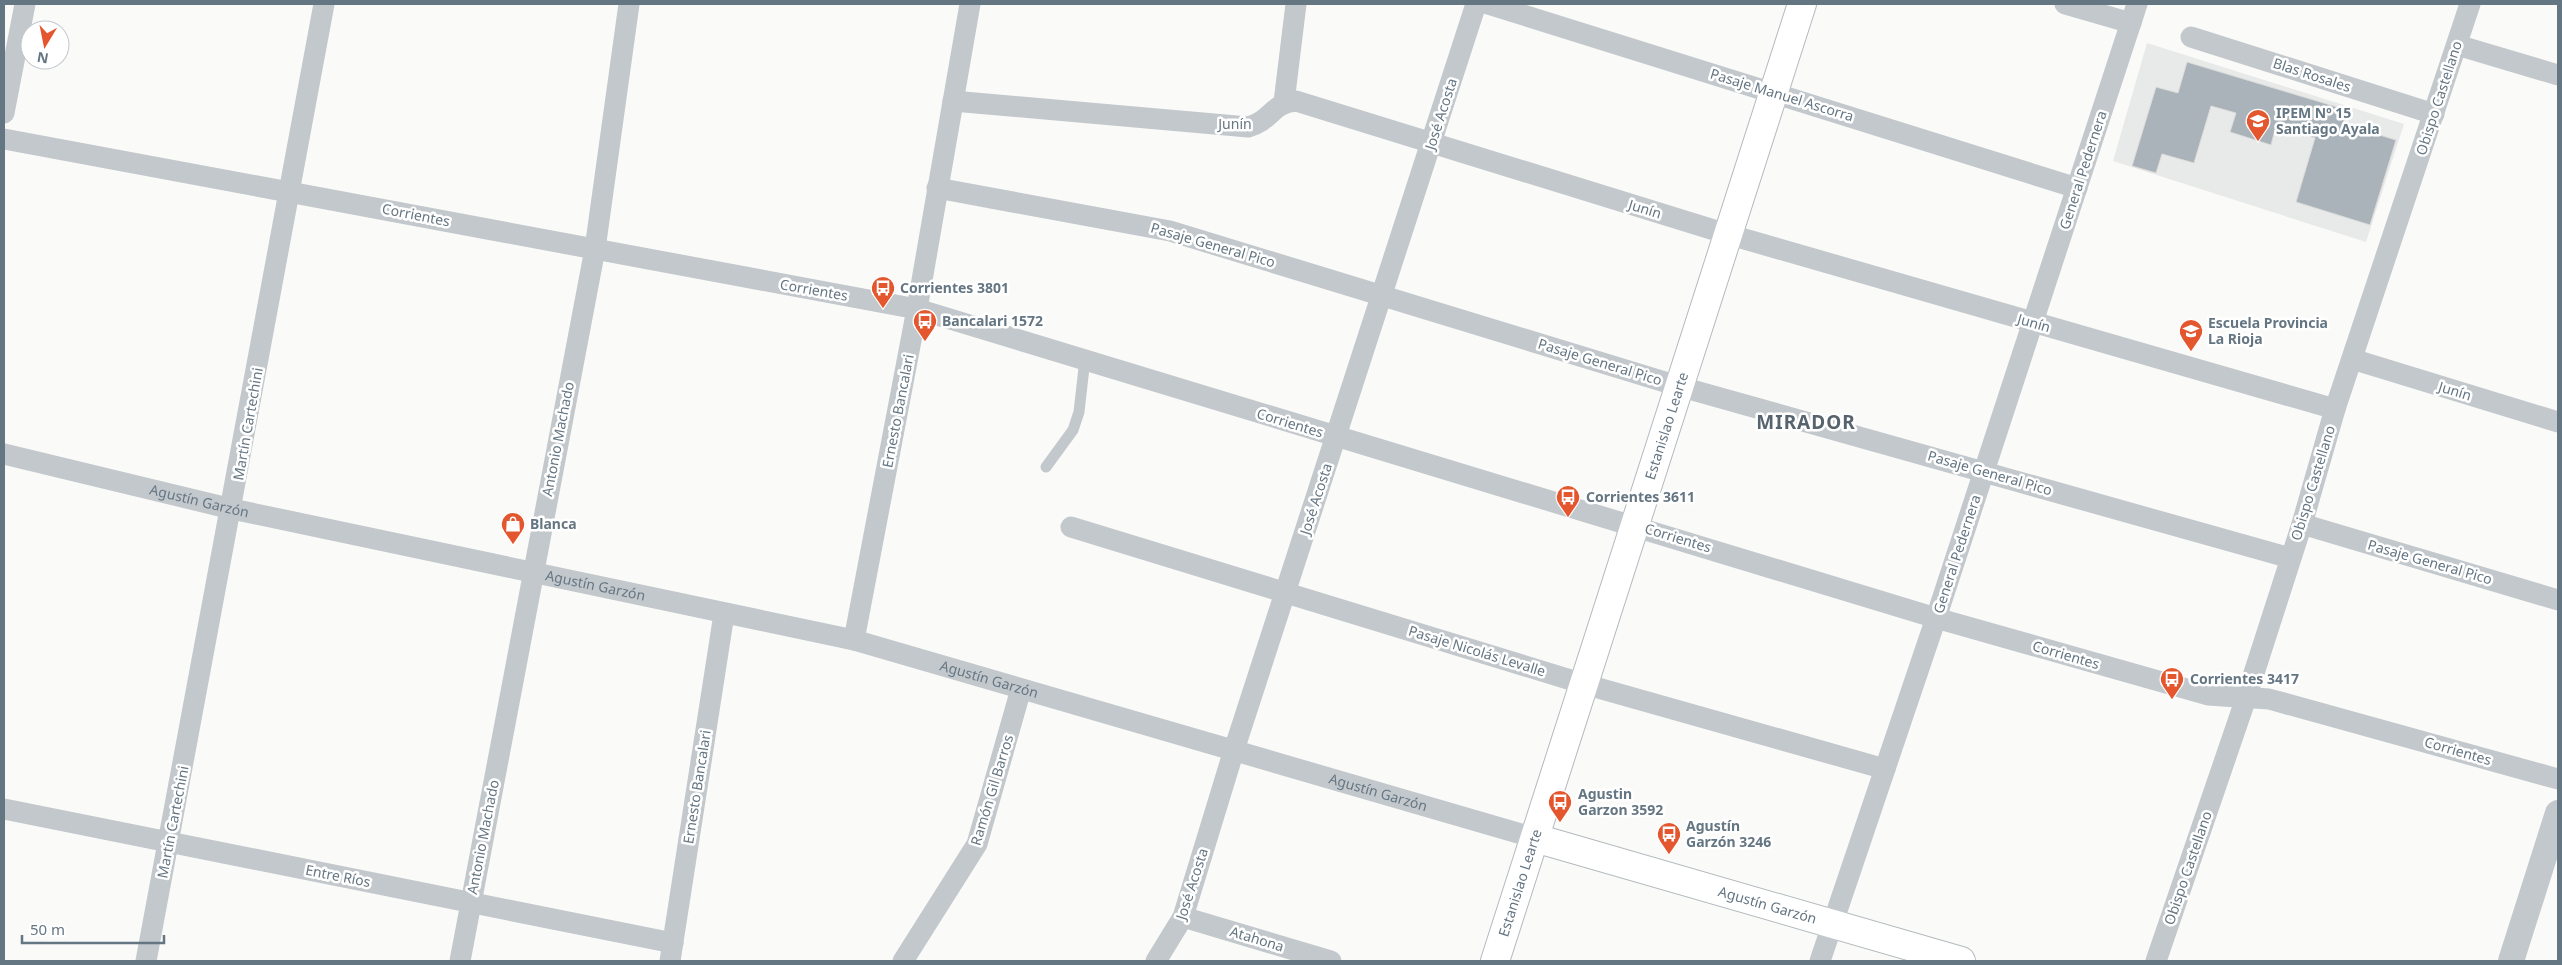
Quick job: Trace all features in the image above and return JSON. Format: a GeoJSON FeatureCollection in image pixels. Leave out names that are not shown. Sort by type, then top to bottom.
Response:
{"type":"FeatureCollection","features":[{"type":"Feature","properties":{"kind":"main road","name":"Estanislao Learte"},"geometry":{"type":"LineString","coordinates":[[1496,961],[1726,234],[1802,4]]}},
{"type":"Feature","properties":{"kind":"main road","name":"Agustín Garzón"},"geometry":{"type":"LineString","coordinates":[[1535,838],[1961,961]]}},
{"type":"Feature","properties":{"kind":"street"},"geometry":{"type":"LineString","coordinates":[[4,114],[25,4]]}},
{"type":"Feature","properties":{"kind":"street","name":"Martín Cartechini"},"geometry":{"type":"LineString","coordinates":[[146,961],[232,509],[324,4]]}},
{"type":"Feature","properties":{"kind":"street","name":"Antonio Machado"},"geometry":{"type":"LineString","coordinates":[[460,961],[595,249],[629,4]]}},
{"type":"Feature","properties":{"kind":"street","name":"Ernesto Bancalari"},"geometry":{"type":"LineString","coordinates":[[854,640],[917,309],[970,4]]}},
{"type":"Feature","properties":{"kind":"street"},"geometry":{"type":"LineString","coordinates":[[1284,102],[1296,4]]}},
{"type":"Feature","properties":{"kind":"street","name":"José Acosta"},"geometry":{"type":"LineString","coordinates":[[1156,961],[1183,917],[1234,750],[1476,4]]}},
{"type":"Feature","properties":{"kind":"street","name":"Pasaje Manuel Ascorra"},"geometry":{"type":"LineString","coordinates":[[1488,4],[2077,188]]}},
{"type":"Feature","properties":{"kind":"street"},"geometry":{"type":"LineString","coordinates":[[2065,4],[2134,14]]}},
{"type":"Feature","properties":{"kind":"street","name":"Obispo Castellano"},"geometry":{"type":"LineString","coordinates":[[2156,961],[2246,698],[2302,524],[2335,409],[2470,4]]}},
{"type":"Feature","properties":{"kind":"street","name":"General Pedernera"},"geometry":{"type":"LineString","coordinates":[[1820,961],[2034,323],[2134,14]]}},
{"type":"Feature","properties":{"kind":"street","name":"Blas Rosales"},"geometry":{"type":"LineString","coordinates":[[2191,37],[2434,114]]}},
{"type":"Feature","properties":{"kind":"street"},"geometry":{"type":"LineString","coordinates":[[2457,45],[2558,74]]}},
{"type":"Feature","properties":{"kind":"street","name":"Junín"},"geometry":{"type":"LineString","coordinates":[[953,101],[1248,126],[1259,124],[1284,102],[1296,101],[1310,104],[1726,234],[2335,409]]}},
{"type":"Feature","properties":{"kind":"street","name":"Corrientes"},"geometry":{"type":"LineString","coordinates":[[4,139],[917,309],[1085,359],[1336,438],[1635,525],[1936,618],[2208,695],[2270,698],[2558,779]]}},
{"type":"Feature","properties":{"kind":"street","name":"Pasaje General Pico"},"geometry":{"type":"LineString","coordinates":[[937,188],[1170,231],[1678,386],[2290,558]]}},
{"type":"Feature","properties":{"kind":"street","name":"Junín"},"geometry":{"type":"LineString","coordinates":[[2352,359],[2558,422]]}},
{"type":"Feature","properties":{"kind":"street","name":"Agustín Garzón"},"geometry":{"type":"LineString","coordinates":[[4,454],[232,509],[532,574],[854,640],[1535,838]]}},
{"type":"Feature","properties":{"kind":"street","name":"Pasaje General Pico"},"geometry":{"type":"LineString","coordinates":[[2302,524],[2558,600]]}},
{"type":"Feature","properties":{"kind":"street","name":"Pasaje Nicolás Levalle"},"geometry":{"type":"LineString","coordinates":[[1071,527],[1286,591],[1584,684],[1884,769]]}},
{"type":"Feature","properties":{"kind":"street","name":"Ernesto Bancalari"},"geometry":{"type":"LineString","coordinates":[[671,952],[724,614]]}},
{"type":"Feature","properties":{"kind":"street","name":"Ramón Gil Barros"},"geometry":{"type":"LineString","coordinates":[[903,961],[977,844],[1021,689]]}},
{"type":"Feature","properties":{"kind":"street","name":"Entre Ríos"},"geometry":{"type":"LineString","coordinates":[[4,809],[471,902],[671,952]]}},
{"type":"Feature","properties":{"kind":"street"},"geometry":{"type":"LineString","coordinates":[[2511,961],[2558,813]]}},
{"type":"Feature","properties":{"kind":"street","name":"Atahona"},"geometry":{"type":"LineString","coordinates":[[1183,917],[1331,961]]}},
{"type":"Feature","properties":{"kind":"lane"},"geometry":{"type":"LineString","coordinates":[[1046,468],[1073,430],[1078,412],[1085,359]]}},
{"type":"Feature","properties":{"kind":"shaded area","name":"IPEM Nº 15 Santiago Ayala"},"geometry":{"type":"Polygon","coordinates":[[[2147,43],[2404,124],[2366,242],[2113,161],[2147,43]]]}},
{"type":"Feature","properties":{"kind":"building"},"geometry":{"type":"Polygon","coordinates":[[[2187,62],[2347,110],[2343,124],[2396,140],[2370,225],[2296,202],[2315,138],[2276,126],[2271,145],[2230,132],[2236,113],[2211,106],[2194,163],[2162,154],[2156,173],[2132,166],[2156,87],[2178,93],[2187,62]]]}},
{"type":"Feature","properties":{"kind":"place","name":"IPEM Nº 15 Santiago Ayala"},"geometry":{"type":"Point","coordinates":[2258,142]}},
{"type":"Feature","properties":{"kind":"place","name":"Corrientes 3801"},"geometry":{"type":"Point","coordinates":[883,309]}},
{"type":"Feature","properties":{"kind":"place","name":"Bancalari 1572"},"geometry":{"type":"Point","coordinates":[925,342]}},
{"type":"Feature","properties":{"kind":"place","name":"Escuela Provincia La Rioja"},"geometry":{"type":"Point","coordinates":[2191,352]}},
{"type":"Feature","properties":{"kind":"place","name":"Corrientes 3611"},"geometry":{"type":"Point","coordinates":[1568,518]}},
{"type":"Feature","properties":{"kind":"place","name":"Blanca"},"geometry":{"type":"Point","coordinates":[513,545]}},
{"type":"Feature","properties":{"kind":"place","name":"Corrientes 3417"},"geometry":{"type":"Point","coordinates":[2172,700]}},
{"type":"Feature","properties":{"kind":"place","name":"Agustin Garzon 3592"},"geometry":{"type":"Point","coordinates":[1560,823]}},
{"type":"Feature","properties":{"kind":"place","name":"Agustín Garzón 3246"},"geometry":{"type":"Point","coordinates":[1669,855]}},
{"type":"Feature","properties":{"kind":"district","name":"MIRADOR"},"geometry":{"type":"Point","coordinates":[1806,422]}}]}
